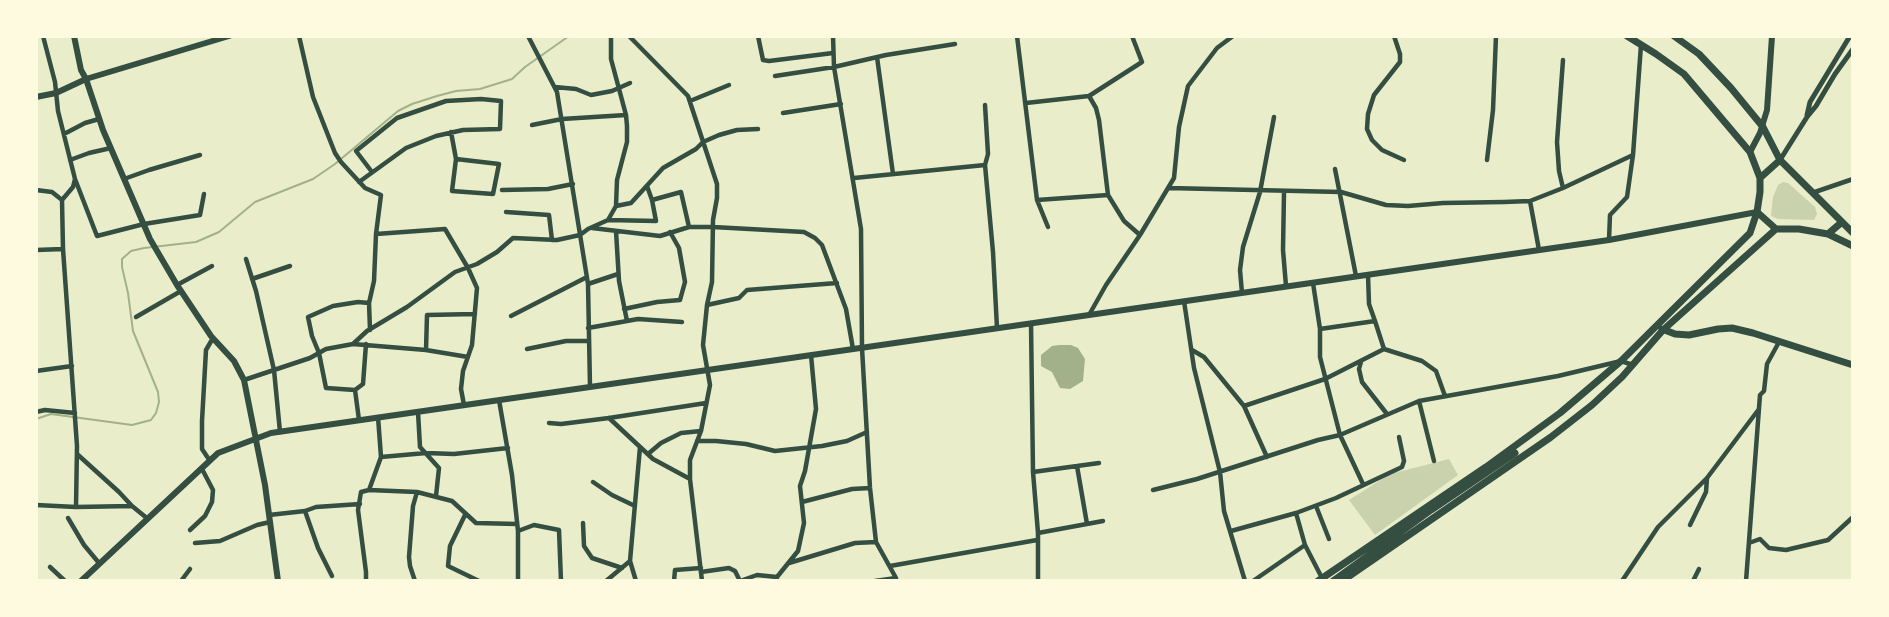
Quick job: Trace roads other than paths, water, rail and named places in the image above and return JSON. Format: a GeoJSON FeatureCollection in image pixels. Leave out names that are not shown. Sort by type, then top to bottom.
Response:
{"type":"FeatureCollection","features":[{"type":"Feature","properties":{"kind":"main road"},"geometry":{"type":"LineString","coordinates":[[74,36],[81,70],[99,119],[150,239],[179,288],[213,338],[234,361],[244,381],[256,438],[278,581]]}},
{"type":"Feature","properties":{"kind":"main road"},"geometry":{"type":"LineString","coordinates":[[36,97],[56,93],[86,79],[229,36]]}},
{"type":"Feature","properties":{"kind":"main road"},"geometry":{"type":"LineString","coordinates":[[1320,580],[1486,467],[1560,413],[1620,361],[1750,232],[1757,212],[1760,178],[1750,152],[1684,74],[1627,36]]}},
{"type":"Feature","properties":{"kind":"main road"},"geometry":{"type":"LineString","coordinates":[[1674,36],[1699,54],[1731,88],[1762,127],[1780,160],[1853,233]]}},
{"type":"Feature","properties":{"kind":"main road"},"geometry":{"type":"LineString","coordinates":[[1750,152],[1754,147],[1767,110],[1772,36]]}},
{"type":"Feature","properties":{"kind":"main road"},"geometry":{"type":"LineString","coordinates":[[1760,178],[1780,160]]}},
{"type":"Feature","properties":{"kind":"main road"},"geometry":{"type":"LineString","coordinates":[[81,581],[218,453],[256,438],[280,432],[1609,240],[1757,212]]}},
{"type":"Feature","properties":{"kind":"main road"},"geometry":{"type":"LineString","coordinates":[[1757,212],[1776,229]]}},
{"type":"Feature","properties":{"kind":"main road"},"geometry":{"type":"LineString","coordinates":[[1842,222],[1853,228]]}},
{"type":"Feature","properties":{"kind":"main road"},"geometry":{"type":"LineString","coordinates":[[1828,234],[1842,222]]}},
{"type":"Feature","properties":{"kind":"main road"},"geometry":{"type":"LineString","coordinates":[[1342,581],[1551,437],[1592,405],[1633,365],[1663,330],[1776,229],[1799,229],[1828,234],[1853,246]]}},
{"type":"Feature","properties":{"kind":"main road"},"geometry":{"type":"LineString","coordinates":[[1656,324],[1663,330],[1675,334],[1732,328],[1853,365]]}},
{"type":"Feature","properties":{"kind":"main road"},"geometry":{"type":"LineString","coordinates":[[1332,581],[1515,453]]}},
{"type":"Feature","properties":{"kind":"street"},"geometry":{"type":"LineString","coordinates":[[43,36],[75,179],[97,236],[144,224],[200,215],[204,194]]}},
{"type":"Feature","properties":{"kind":"street"},"geometry":{"type":"LineString","coordinates":[[299,36],[313,97],[335,153],[340,162],[365,188],[381,195],[376,234],[375,281],[369,303],[370,330]]}},
{"type":"Feature","properties":{"kind":"street"},"geometry":{"type":"LineString","coordinates":[[528,36],[555,87],[562,119],[588,284],[590,387]]}},
{"type":"Feature","properties":{"kind":"street"},"geometry":{"type":"LineString","coordinates":[[608,220],[616,206],[616,180],[627,142],[626,115],[611,59],[611,36]]}},
{"type":"Feature","properties":{"kind":"street"},"geometry":{"type":"LineString","coordinates":[[628,36],[688,96],[717,184],[713,227],[712,282],[703,345],[710,385],[700,431],[690,460],[690,479],[702,581]]}},
{"type":"Feature","properties":{"kind":"street"},"geometry":{"type":"LineString","coordinates":[[758,36],[763,60],[832,53]]}},
{"type":"Feature","properties":{"kind":"street"},"geometry":{"type":"LineString","coordinates":[[833,36],[834,67],[861,229],[862,348],[870,488],[876,542],[896,579],[875,581]]}},
{"type":"Feature","properties":{"kind":"street"},"geometry":{"type":"LineString","coordinates":[[1017,36],[1037,200],[1048,227]]}},
{"type":"Feature","properties":{"kind":"street"},"geometry":{"type":"LineString","coordinates":[[1026,103],[1089,96],[1142,62],[1132,36]]}},
{"type":"Feature","properties":{"kind":"street"},"geometry":{"type":"LineString","coordinates":[[1394,36],[1400,62],[1374,95],[1368,114],[1367,129],[1372,140],[1382,150],[1404,160]]}},
{"type":"Feature","properties":{"kind":"street"},"geometry":{"type":"LineString","coordinates":[[1487,160],[1493,110],[1497,36]]}},
{"type":"Feature","properties":{"kind":"street"},"geometry":{"type":"LineString","coordinates":[[1807,117],[1810,102],[1851,36]]}},
{"type":"Feature","properties":{"kind":"street"},"geometry":{"type":"LineString","coordinates":[[1089,315],[1174,178],[1179,127],[1188,86],[1217,48],[1231,37]]}},
{"type":"Feature","properties":{"kind":"street"},"geometry":{"type":"LineString","coordinates":[[775,76],[956,44]]}},
{"type":"Feature","properties":{"kind":"street"},"geometry":{"type":"LineString","coordinates":[[1609,240],[1610,215],[1627,197],[1633,155],[1641,45]]}},
{"type":"Feature","properties":{"kind":"street"},"geometry":{"type":"LineString","coordinates":[[1780,160],[1853,49]]}},
{"type":"Feature","properties":{"kind":"street"},"geometry":{"type":"LineString","coordinates":[[877,57],[892,174]]}},
{"type":"Feature","properties":{"kind":"street"},"geometry":{"type":"LineString","coordinates":[[1563,60],[1557,142],[1563,188]]}},
{"type":"Feature","properties":{"kind":"street"},"geometry":{"type":"LineString","coordinates":[[555,87],[576,89],[591,95],[612,92],[630,83]]}},
{"type":"Feature","properties":{"kind":"street"},"geometry":{"type":"LineString","coordinates":[[690,101],[729,85]]}},
{"type":"Feature","properties":{"kind":"street"},"geometry":{"type":"LineString","coordinates":[[1089,96],[1096,108],[1099,120],[1108,195],[1124,221],[1140,235]]}},
{"type":"Feature","properties":{"kind":"street"},"geometry":{"type":"LineString","coordinates":[[359,182],[406,148],[451,132],[480,128],[500,129],[501,101],[481,99],[446,101],[398,118],[356,151],[372,172]]}},
{"type":"Feature","properties":{"kind":"street"},"geometry":{"type":"LineString","coordinates":[[783,113],[841,104]]}},
{"type":"Feature","properties":{"kind":"street"},"geometry":{"type":"LineString","coordinates":[[985,105],[988,154],[986,165],[997,328]]}},
{"type":"Feature","properties":{"kind":"street"},"geometry":{"type":"LineString","coordinates":[[532,125],[562,119],[626,115]]}},
{"type":"Feature","properties":{"kind":"street"},"geometry":{"type":"LineString","coordinates":[[1242,293],[1240,270],[1243,247],[1260,192],[1274,117]]}},
{"type":"Feature","properties":{"kind":"street"},"geometry":{"type":"LineString","coordinates":[[64,134],[85,123],[99,119]]}},
{"type":"Feature","properties":{"kind":"street"},"geometry":{"type":"LineString","coordinates":[[616,206],[631,203],[663,168],[696,149],[703,142],[728,133],[758,129]]}},
{"type":"Feature","properties":{"kind":"street"},"geometry":{"type":"LineString","coordinates":[[451,132],[456,159],[452,191],[494,194],[499,164],[456,159]]}},
{"type":"Feature","properties":{"kind":"street"},"geometry":{"type":"LineString","coordinates":[[70,160],[111,148]]}},
{"type":"Feature","properties":{"kind":"street"},"geometry":{"type":"LineString","coordinates":[[124,179],[200,155]]}},
{"type":"Feature","properties":{"kind":"street"},"geometry":{"type":"LineString","coordinates":[[1168,189],[1341,192],[1386,205],[1408,206],[1530,201],[1633,155]]}},
{"type":"Feature","properties":{"kind":"street"},"geometry":{"type":"LineString","coordinates":[[854,178],[986,165]]}},
{"type":"Feature","properties":{"kind":"street"},"geometry":{"type":"LineString","coordinates":[[1335,169],[1356,276]]}},
{"type":"Feature","properties":{"kind":"street"},"geometry":{"type":"LineString","coordinates":[[75,179],[73,187],[62,200],[63,249],[77,454],[76,507]]}},
{"type":"Feature","properties":{"kind":"street"},"geometry":{"type":"LineString","coordinates":[[1812,193],[1853,179]]}},
{"type":"Feature","properties":{"kind":"street"},"geometry":{"type":"LineString","coordinates":[[502,190],[548,189],[573,184]]}},
{"type":"Feature","properties":{"kind":"street"},"geometry":{"type":"LineString","coordinates":[[353,344],[455,272],[497,252],[513,238],[552,240],[580,235],[608,220],[656,221],[647,186]]}},
{"type":"Feature","properties":{"kind":"street"},"geometry":{"type":"LineString","coordinates":[[36,190],[52,192],[62,200]]}},
{"type":"Feature","properties":{"kind":"street"},"geometry":{"type":"LineString","coordinates":[[652,200],[681,192],[689,227]]}},
{"type":"Feature","properties":{"kind":"street"},"geometry":{"type":"LineString","coordinates":[[1284,192],[1283,250],[1286,286]]}},
{"type":"Feature","properties":{"kind":"street"},"geometry":{"type":"LineString","coordinates":[[1037,200],[1108,195]]}},
{"type":"Feature","properties":{"kind":"street"},"geometry":{"type":"LineString","coordinates":[[1530,201],[1539,250]]}},
{"type":"Feature","properties":{"kind":"street"},"geometry":{"type":"LineString","coordinates":[[506,212],[549,215],[552,240]]}},
{"type":"Feature","properties":{"kind":"street"},"geometry":{"type":"LineString","coordinates":[[591,228],[660,236],[689,227],[804,232],[822,245],[846,309],[853,349]]}},
{"type":"Feature","properties":{"kind":"street"},"geometry":{"type":"LineString","coordinates":[[376,234],[445,229],[468,267],[477,288],[472,345],[463,371],[460,389],[464,405]]}},
{"type":"Feature","properties":{"kind":"street"},"geometry":{"type":"LineString","coordinates":[[616,231],[618,274],[627,321]]}},
{"type":"Feature","properties":{"kind":"street"},"geometry":{"type":"LineString","coordinates":[[624,309],[680,300],[685,282],[679,248],[670,232]]}},
{"type":"Feature","properties":{"kind":"street"},"geometry":{"type":"LineString","coordinates":[[36,250],[63,249]]}},
{"type":"Feature","properties":{"kind":"street"},"geometry":{"type":"LineString","coordinates":[[246,259],[274,370],[280,432]]}},
{"type":"Feature","properties":{"kind":"street"},"geometry":{"type":"LineString","coordinates":[[136,317],[212,266]]}},
{"type":"Feature","properties":{"kind":"street"},"geometry":{"type":"LineString","coordinates":[[252,279],[291,266]]}},
{"type":"Feature","properties":{"kind":"street"},"geometry":{"type":"LineString","coordinates":[[588,284],[618,274]]}},
{"type":"Feature","properties":{"kind":"street"},"geometry":{"type":"LineString","coordinates":[[1368,275],[1369,304],[1384,349]]}},
{"type":"Feature","properties":{"kind":"street"},"geometry":{"type":"LineString","coordinates":[[511,316],[586,277]]}},
{"type":"Feature","properties":{"kind":"street"},"geometry":{"type":"LineString","coordinates":[[707,305],[738,298],[747,290],[837,283]]}},
{"type":"Feature","properties":{"kind":"street"},"geometry":{"type":"LineString","coordinates":[[1313,283],[1320,329],[1320,357],[1325,379],[1340,435],[1363,484]]}},
{"type":"Feature","properties":{"kind":"street"},"geometry":{"type":"LineString","coordinates":[[1184,301],[1194,368],[1220,472],[1224,511],[1245,581]]}},
{"type":"Feature","properties":{"kind":"street"},"geometry":{"type":"LineString","coordinates":[[366,344],[363,384],[355,390],[326,388],[319,353],[308,317],[333,306],[358,302],[369,303]]}},
{"type":"Feature","properties":{"kind":"street"},"geometry":{"type":"LineString","coordinates":[[426,350],[427,315],[475,314]]}},
{"type":"Feature","properties":{"kind":"street"},"geometry":{"type":"LineString","coordinates":[[588,328],[638,319],[682,322]]}},
{"type":"Feature","properties":{"kind":"street"},"geometry":{"type":"LineString","coordinates":[[1320,329],[1375,321]]}},
{"type":"Feature","properties":{"kind":"street"},"geometry":{"type":"LineString","coordinates":[[1031,322],[1033,472],[1038,533],[1038,581]]}},
{"type":"Feature","properties":{"kind":"street"},"geometry":{"type":"LineString","coordinates":[[210,461],[202,449],[202,421],[206,350],[213,338]]}},
{"type":"Feature","properties":{"kind":"street"},"geometry":{"type":"LineString","coordinates":[[527,349],[566,341],[588,340]]}},
{"type":"Feature","properties":{"kind":"street"},"geometry":{"type":"LineString","coordinates":[[1746,581],[1760,395],[1764,391],[1767,364],[1779,342]]}},
{"type":"Feature","properties":{"kind":"street"},"geometry":{"type":"LineString","coordinates":[[244,381],[310,358],[326,349],[353,344],[426,350],[468,357]]}},
{"type":"Feature","properties":{"kind":"street"},"geometry":{"type":"LineString","coordinates":[[1244,406],[1325,379],[1384,349],[1422,361],[1436,371],[1445,396]]}},
{"type":"Feature","properties":{"kind":"street"},"geometry":{"type":"LineString","coordinates":[[1192,350],[1204,357],[1244,406],[1267,457]]}},
{"type":"Feature","properties":{"kind":"street"},"geometry":{"type":"LineString","coordinates":[[674,581],[675,570],[729,568],[735,571],[740,581],[757,575],[777,579],[798,551],[804,523],[800,486],[810,447],[816,409],[811,355]]}},
{"type":"Feature","properties":{"kind":"street"},"geometry":{"type":"LineString","coordinates":[[1153,490],[1340,435],[1419,401],[1558,376],[1620,361],[1633,365]]}},
{"type":"Feature","properties":{"kind":"street"},"geometry":{"type":"LineString","coordinates":[[1361,362],[1359,369],[1362,382],[1387,414]]}},
{"type":"Feature","properties":{"kind":"street"},"geometry":{"type":"LineString","coordinates":[[36,371],[72,366]]}},
{"type":"Feature","properties":{"kind":"street"},"geometry":{"type":"LineString","coordinates":[[355,390],[359,420]]}},
{"type":"Feature","properties":{"kind":"street"},"geometry":{"type":"LineString","coordinates":[[499,400],[508,447],[518,531],[518,581]]}},
{"type":"Feature","properties":{"kind":"street"},"geometry":{"type":"LineString","coordinates":[[1419,401],[1434,461]]}},
{"type":"Feature","properties":{"kind":"street"},"geometry":{"type":"LineString","coordinates":[[549,423],[561,424],[706,404]]}},
{"type":"Feature","properties":{"kind":"street"},"geometry":{"type":"LineString","coordinates":[[1622,581],[1658,526],[1707,478],[1759,409]]}},
{"type":"Feature","properties":{"kind":"street"},"geometry":{"type":"LineString","coordinates":[[36,412],[45,410],[75,417]]}},
{"type":"Feature","properties":{"kind":"street"},"geometry":{"type":"LineString","coordinates":[[418,412],[420,447],[439,468],[436,496]]}},
{"type":"Feature","properties":{"kind":"street"},"geometry":{"type":"LineString","coordinates":[[369,490],[381,457],[378,417]]}},
{"type":"Feature","properties":{"kind":"street"},"geometry":{"type":"LineString","coordinates":[[609,418],[653,459],[690,479]]}},
{"type":"Feature","properties":{"kind":"street"},"geometry":{"type":"LineString","coordinates":[[648,454],[661,443],[681,433],[700,431]]}},
{"type":"Feature","properties":{"kind":"street"},"geometry":{"type":"LineString","coordinates":[[697,441],[746,444],[775,451],[847,441],[867,432]]}},
{"type":"Feature","properties":{"kind":"street"},"geometry":{"type":"LineString","coordinates":[[1231,531],[1316,506],[1402,467],[1404,461],[1399,437]]}},
{"type":"Feature","properties":{"kind":"street"},"geometry":{"type":"LineString","coordinates":[[381,457],[426,453],[454,454],[508,447]]}},
{"type":"Feature","properties":{"kind":"street"},"geometry":{"type":"LineString","coordinates":[[636,581],[630,561],[640,447]]}},
{"type":"Feature","properties":{"kind":"street"},"geometry":{"type":"LineString","coordinates":[[77,454],[148,519]]}},
{"type":"Feature","properties":{"kind":"street"},"geometry":{"type":"LineString","coordinates":[[1033,472],[1099,463]]}},
{"type":"Feature","properties":{"kind":"street"},"geometry":{"type":"LineString","coordinates":[[1077,466],[1087,524]]}},
{"type":"Feature","properties":{"kind":"street"},"geometry":{"type":"LineString","coordinates":[[190,530],[205,516],[212,502],[213,490],[202,469]]}},
{"type":"Feature","properties":{"kind":"street"},"geometry":{"type":"LineString","coordinates":[[1690,525],[1706,492],[1707,478]]}},
{"type":"Feature","properties":{"kind":"street"},"geometry":{"type":"LineString","coordinates":[[593,482],[612,495],[635,506]]}},
{"type":"Feature","properties":{"kind":"street"},"geometry":{"type":"LineString","coordinates":[[802,502],[852,489],[870,488]]}},
{"type":"Feature","properties":{"kind":"street"},"geometry":{"type":"LineString","coordinates":[[366,581],[358,510],[361,492],[369,490],[417,492],[452,501],[476,523],[517,524]]}},
{"type":"Feature","properties":{"kind":"street"},"geometry":{"type":"LineString","coordinates":[[415,581],[409,557],[413,506],[417,492]]}},
{"type":"Feature","properties":{"kind":"street"},"geometry":{"type":"LineString","coordinates":[[195,543],[220,540],[269,518],[315,507],[360,504]]}},
{"type":"Feature","properties":{"kind":"street"},"geometry":{"type":"LineString","coordinates":[[36,505],[132,506]]}},
{"type":"Feature","properties":{"kind":"street"},"geometry":{"type":"LineString","coordinates":[[1316,506],[1329,539]]}},
{"type":"Feature","properties":{"kind":"street"},"geometry":{"type":"LineString","coordinates":[[305,511],[318,548],[332,576]]}},
{"type":"Feature","properties":{"kind":"street"},"geometry":{"type":"LineString","coordinates":[[1296,513],[1305,545],[1320,580]]}},
{"type":"Feature","properties":{"kind":"street"},"geometry":{"type":"LineString","coordinates":[[465,515],[450,546],[448,566],[477,581]]}},
{"type":"Feature","properties":{"kind":"street"},"geometry":{"type":"LineString","coordinates":[[1749,543],[1760,539],[1769,548],[1786,550],[1828,540],[1853,517]]}},
{"type":"Feature","properties":{"kind":"street"},"geometry":{"type":"LineString","coordinates":[[68,518],[84,545],[99,563]]}},
{"type":"Feature","properties":{"kind":"street"},"geometry":{"type":"LineString","coordinates":[[1038,533],[1102,521]]}},
{"type":"Feature","properties":{"kind":"street"},"geometry":{"type":"LineString","coordinates":[[583,523],[585,546],[592,558],[622,568]]}},
{"type":"Feature","properties":{"kind":"street"},"geometry":{"type":"LineString","coordinates":[[518,531],[534,525],[559,530],[561,581]]}},
{"type":"Feature","properties":{"kind":"street"},"geometry":{"type":"LineString","coordinates":[[890,566],[1037,540]]}},
{"type":"Feature","properties":{"kind":"street"},"geometry":{"type":"LineString","coordinates":[[789,564],[855,543],[876,542]]}},
{"type":"Feature","properties":{"kind":"street"},"geometry":{"type":"LineString","coordinates":[[1252,581],[1305,545]]}},
{"type":"Feature","properties":{"kind":"street"},"geometry":{"type":"LineString","coordinates":[[606,581],[630,561]]}},
{"type":"Feature","properties":{"kind":"street"},"geometry":{"type":"LineString","coordinates":[[50,567],[65,581]]}},
{"type":"Feature","properties":{"kind":"street"},"geometry":{"type":"LineString","coordinates":[[181,581],[190,569]]}},
{"type":"Feature","properties":{"kind":"street"},"geometry":{"type":"LineString","coordinates":[[1693,581],[1700,569]]}},
{"type":"Feature","properties":{"kind":"waterway"},"geometry":{"type":"LineString","coordinates":[[36,419],[51,414],[132,425],[151,420],[156,413],[159,402],[158,392],[133,331],[122,267],[122,259],[131,251],[196,242],[219,232],[255,202],[313,179],[335,164],[398,111],[437,96],[456,91],[480,89],[512,79],[569,36]]}}]}
